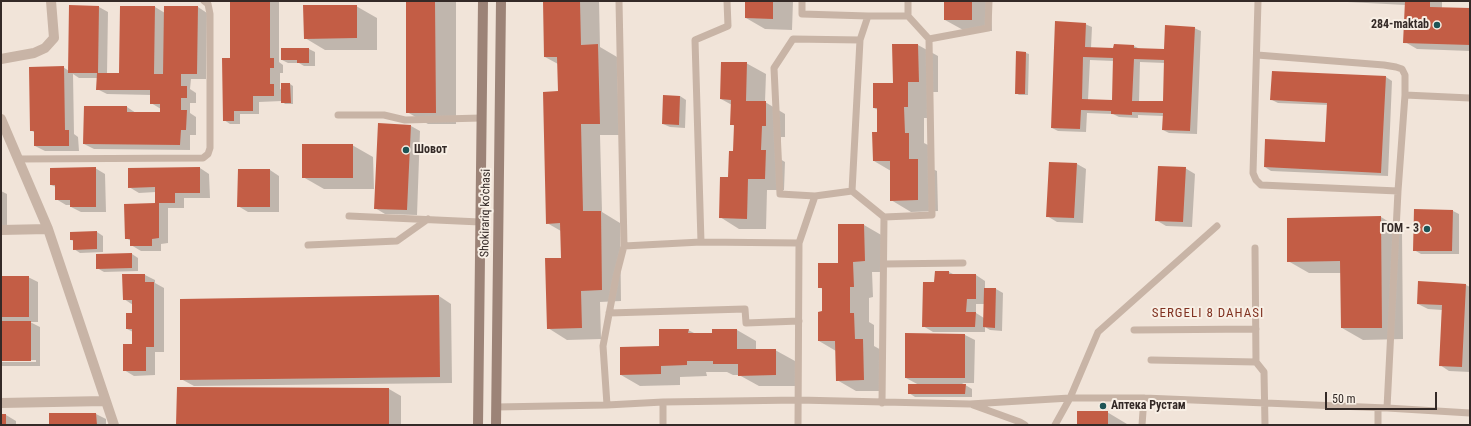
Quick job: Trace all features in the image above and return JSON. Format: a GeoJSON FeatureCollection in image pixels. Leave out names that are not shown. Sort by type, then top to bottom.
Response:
{"type":"FeatureCollection","features":[{"type":"Feature","properties":{"kind":"main road","name":"Shokirariq ko'chasi"},"geometry":{"type":"LineString","coordinates":[[478,425],[483,1]]}},
{"type":"Feature","properties":{"kind":"main road","name":"Shokirariq ko'chasi"},"geometry":{"type":"LineString","coordinates":[[496,425],[501,1]]}},
{"type":"Feature","properties":{"kind":"street"},"geometry":{"type":"LineString","coordinates":[[1,59],[34,53],[46,48],[54,38],[51,1]]}},
{"type":"Feature","properties":{"kind":"street"},"geometry":{"type":"LineString","coordinates":[[1,119],[48,229],[114,425]]}},
{"type":"Feature","properties":{"kind":"street"},"geometry":{"type":"LineString","coordinates":[[1,230],[48,229]]}},
{"type":"Feature","properties":{"kind":"street"},"geometry":{"type":"LineString","coordinates":[[1,403],[105,401]]}},
{"type":"Feature","properties":{"kind":"lane"},"geometry":{"type":"LineString","coordinates":[[18,159],[203,158],[208,154],[210,148],[210,14],[208,4],[204,1]]}},
{"type":"Feature","properties":{"kind":"lane"},"geometry":{"type":"LineString","coordinates":[[607,405],[603,346],[616,277],[624,246],[619,1]]}},
{"type":"Feature","properties":{"kind":"lane"},"geometry":{"type":"LineString","coordinates":[[701,242],[695,40],[728,26],[727,1]]}},
{"type":"Feature","properties":{"kind":"lane"},"geometry":{"type":"LineString","coordinates":[[802,1],[802,14],[908,16]]}},
{"type":"Feature","properties":{"kind":"lane"},"geometry":{"type":"LineString","coordinates":[[860,40],[792,39],[774,68],[780,194],[816,196],[852,191],[884,217],[932,215],[929,38],[908,16],[908,1]]}},
{"type":"Feature","properties":{"kind":"lane"},"geometry":{"type":"LineString","coordinates":[[929,38],[988,28],[989,1]]}},
{"type":"Feature","properties":{"kind":"lane"},"geometry":{"type":"LineString","coordinates":[[1258,1],[1253,173],[1256,180],[1262,185],[1398,191]]}},
{"type":"Feature","properties":{"kind":"lane"},"geometry":{"type":"LineString","coordinates":[[852,191],[860,40],[868,16]]}},
{"type":"Feature","properties":{"kind":"lane"},"geometry":{"type":"LineString","coordinates":[[1257,56],[1396,66],[1402,69],[1405,75],[1387,408]]}},
{"type":"Feature","properties":{"kind":"lane"},"geometry":{"type":"LineString","coordinates":[[1405,95],[1470,98]]}},
{"type":"Feature","properties":{"kind":"lane"},"geometry":{"type":"LineString","coordinates":[[338,115],[384,115],[405,120],[481,118]]}},
{"type":"Feature","properties":{"kind":"lane"},"geometry":{"type":"LineString","coordinates":[[798,425],[799,242],[816,196]]}},
{"type":"Feature","properties":{"kind":"lane"},"geometry":{"type":"LineString","coordinates":[[350,216],[480,222]]}},
{"type":"Feature","properties":{"kind":"lane"},"geometry":{"type":"LineString","coordinates":[[882,403],[884,217]]}},
{"type":"Feature","properties":{"kind":"lane"},"geometry":{"type":"LineString","coordinates":[[308,245],[397,240],[428,219]]}},
{"type":"Feature","properties":{"kind":"lane"},"geometry":{"type":"LineString","coordinates":[[1055,425],[1070,398],[1098,332],[1217,226]]}},
{"type":"Feature","properties":{"kind":"lane"},"geometry":{"type":"LineString","coordinates":[[624,246],[701,242],[799,242]]}},
{"type":"Feature","properties":{"kind":"lane"},"geometry":{"type":"LineString","coordinates":[[1255,248],[1256,362],[1264,372],[1265,425]]}},
{"type":"Feature","properties":{"kind":"lane"},"geometry":{"type":"LineString","coordinates":[[884,264],[962,263]]}},
{"type":"Feature","properties":{"kind":"lane"},"geometry":{"type":"LineString","coordinates":[[609,313],[745,309],[746,323],[798,321]]}},
{"type":"Feature","properties":{"kind":"lane"},"geometry":{"type":"LineString","coordinates":[[1134,330],[1256,329]]}},
{"type":"Feature","properties":{"kind":"lane"},"geometry":{"type":"LineString","coordinates":[[1151,360],[1256,362]]}},
{"type":"Feature","properties":{"kind":"lane"},"geometry":{"type":"LineString","coordinates":[[496,407],[798,400],[970,404],[1070,398],[1144,398],[1470,413]]}},
{"type":"Feature","properties":{"kind":"lane"},"geometry":{"type":"LineString","coordinates":[[1142,425],[1144,398]]}},
{"type":"Feature","properties":{"kind":"lane"},"geometry":{"type":"LineString","coordinates":[[663,402],[663,425]]}},
{"type":"Feature","properties":{"kind":"lane"},"geometry":{"type":"LineString","coordinates":[[970,404],[1020,422],[1024,425]]}},
{"type":"Feature","properties":{"kind":"lane"},"geometry":{"type":"LineString","coordinates":[[1378,408],[1378,425]]}},
{"type":"Feature","properties":{"kind":"building"},"geometry":{"type":"Polygon","coordinates":[[[230,1],[270,1],[270,58],[274,58],[274,68],[270,68],[270,84],[274,84],[274,96],[253,96],[253,111],[234,111],[234,121],[223,121],[222,58],[230,58],[230,1]]]}},
{"type":"Feature","properties":{"kind":"building"},"geometry":{"type":"Polygon","coordinates":[[[406,1],[435,1],[436,113],[406,113],[406,1]]]}},
{"type":"Feature","properties":{"kind":"building"},"geometry":{"type":"Polygon","coordinates":[[[543,1],[580,1],[581,45],[598,44],[600,124],[581,124],[583,211],[601,211],[602,290],[581,291],[582,328],[547,329],[545,258],[561,258],[560,223],[546,224],[543,92],[558,91],[557,57],[544,57],[543,1]]]}},
{"type":"Feature","properties":{"kind":"building"},"geometry":{"type":"Polygon","coordinates":[[[745,1],[773,1],[773,19],[745,18],[745,1]]]}},
{"type":"Feature","properties":{"kind":"building"},"geometry":{"type":"Polygon","coordinates":[[[944,1],[972,1],[972,20],[944,20],[944,1]]]}},
{"type":"Feature","properties":{"kind":"building","name":"284-maktab"},"geometry":{"type":"Polygon","coordinates":[[[1405,1],[1430,1],[1430,7],[1470,8],[1470,45],[1403,43],[1405,1]]]}},
{"type":"Feature","properties":{"kind":"building"},"geometry":{"type":"Polygon","coordinates":[[[69,5],[99,6],[98,73],[68,73],[69,5]]]}},
{"type":"Feature","properties":{"kind":"building"},"geometry":{"type":"Polygon","coordinates":[[[303,5],[357,5],[357,38],[304,39],[303,5]]]}},
{"type":"Feature","properties":{"kind":"building"},"geometry":{"type":"Polygon","coordinates":[[[120,6],[155,6],[154,74],[163,74],[164,6],[198,6],[197,74],[181,74],[181,86],[187,86],[187,98],[181,98],[181,110],[187,110],[186,130],[181,130],[180,145],[83,144],[84,106],[127,106],[127,112],[160,112],[160,104],[150,104],[150,90],[96,90],[97,73],[119,73],[120,6]]]}},
{"type":"Feature","properties":{"kind":"building"},"geometry":{"type":"Polygon","coordinates":[[[1055,21],[1086,23],[1085,47],[1113,48],[1114,44],[1134,45],[1134,48],[1164,49],[1165,25],[1195,27],[1190,131],[1162,130],[1163,113],[1132,112],[1132,115],[1111,114],[1111,111],[1081,110],[1080,129],[1051,128],[1055,21]],[[1083,57],[1082,99],[1112,100],[1113,58],[1083,57]],[[1134,59],[1132,101],[1163,101],[1164,60],[1134,59]]]}},
{"type":"Feature","properties":{"kind":"building"},"geometry":{"type":"Polygon","coordinates":[[[892,44],[918,44],[919,82],[908,82],[908,107],[904,107],[905,133],[909,133],[909,159],[918,159],[918,200],[890,201],[890,161],[873,161],[872,132],[877,132],[877,108],[873,108],[873,83],[893,83],[892,44]]]}},
{"type":"Feature","properties":{"kind":"building"},"geometry":{"type":"Polygon","coordinates":[[[281,48],[309,48],[309,63],[297,63],[297,60],[281,60],[281,48]]]}},
{"type":"Feature","properties":{"kind":"building"},"geometry":{"type":"Polygon","coordinates":[[[1016,51],[1026,52],[1025,94],[1015,94],[1016,51]]]}},
{"type":"Feature","properties":{"kind":"building"},"geometry":{"type":"Polygon","coordinates":[[[721,62],[747,62],[746,101],[766,101],[766,126],[762,126],[761,150],[766,150],[765,179],[748,179],[747,219],[719,218],[720,177],[728,177],[729,151],[733,151],[734,125],[730,125],[731,100],[720,99],[721,62]]]}},
{"type":"Feature","properties":{"kind":"building"},"geometry":{"type":"Polygon","coordinates":[[[64,66],[65,130],[69,130],[69,146],[34,146],[34,131],[30,131],[29,67],[64,66]]]}},
{"type":"Feature","properties":{"kind":"building"},"geometry":{"type":"Polygon","coordinates":[[[1272,71],[1386,76],[1381,173],[1264,167],[1265,139],[1325,142],[1327,103],[1270,100],[1272,71]]]}},
{"type":"Feature","properties":{"kind":"building"},"geometry":{"type":"Polygon","coordinates":[[[281,83],[290,83],[291,103],[281,103],[281,83]]]}},
{"type":"Feature","properties":{"kind":"building"},"geometry":{"type":"Polygon","coordinates":[[[663,95],[680,96],[679,125],[662,124],[663,95]]]}},
{"type":"Feature","properties":{"kind":"building"},"geometry":{"type":"Polygon","coordinates":[[[378,123],[411,125],[407,210],[374,209],[378,123]]]}},
{"type":"Feature","properties":{"kind":"building"},"geometry":{"type":"Polygon","coordinates":[[[302,144],[353,144],[353,178],[302,178],[302,144]]]}},
{"type":"Feature","properties":{"kind":"building"},"geometry":{"type":"Polygon","coordinates":[[[1049,162],[1077,163],[1074,218],[1046,217],[1049,162]]]}},
{"type":"Feature","properties":{"kind":"building"},"geometry":{"type":"Polygon","coordinates":[[[1158,166],[1186,167],[1183,222],[1155,221],[1158,166]]]}},
{"type":"Feature","properties":{"kind":"building"},"geometry":{"type":"Polygon","coordinates":[[[96,167],[96,207],[70,207],[70,200],[55,200],[55,185],[50,185],[50,168],[96,167]]]}},
{"type":"Feature","properties":{"kind":"building"},"geometry":{"type":"Polygon","coordinates":[[[200,167],[200,193],[175,193],[175,203],[159,203],[159,238],[152,239],[152,246],[130,246],[130,239],[125,239],[124,204],[155,203],[155,187],[128,188],[128,168],[200,167]]]}},
{"type":"Feature","properties":{"kind":"building"},"geometry":{"type":"Polygon","coordinates":[[[238,169],[270,169],[270,207],[237,207],[238,169]]]}},
{"type":"Feature","properties":{"kind":"building"},"geometry":{"type":"Polygon","coordinates":[[[1414,209],[1453,210],[1452,251],[1413,251],[1414,209]]]}},
{"type":"Feature","properties":{"kind":"building"},"geometry":{"type":"Polygon","coordinates":[[[1381,216],[1382,328],[1341,328],[1340,261],[1287,262],[1287,218],[1381,216]]]}},
{"type":"Feature","properties":{"kind":"building"},"geometry":{"type":"Polygon","coordinates":[[[838,224],[864,224],[865,261],[853,262],[854,287],[850,287],[850,313],[854,313],[855,339],[863,339],[864,380],[836,381],[835,341],[818,341],[818,312],[822,311],[822,288],[818,288],[818,263],[838,263],[838,224]]]}},
{"type":"Feature","properties":{"kind":"building"},"geometry":{"type":"Polygon","coordinates":[[[97,231],[97,249],[73,250],[73,240],[70,240],[70,232],[97,231]]]}},
{"type":"Feature","properties":{"kind":"building"},"geometry":{"type":"Polygon","coordinates":[[[132,253],[132,268],[96,269],[96,254],[132,253]]]}},
{"type":"Feature","properties":{"kind":"building"},"geometry":{"type":"Polygon","coordinates":[[[935,271],[949,271],[949,274],[976,274],[976,299],[967,299],[966,312],[976,312],[975,327],[922,327],[923,282],[934,282],[935,271]]]}},
{"type":"Feature","properties":{"kind":"building"},"geometry":{"type":"Polygon","coordinates":[[[122,274],[145,274],[145,282],[154,282],[154,347],[146,347],[146,371],[123,371],[123,344],[132,344],[132,329],[126,329],[126,313],[132,313],[132,300],[123,300],[122,274]]]}},
{"type":"Feature","properties":{"kind":"building"},"geometry":{"type":"Polygon","coordinates":[[[1,276],[29,276],[29,317],[1,317],[1,276]]]}},
{"type":"Feature","properties":{"kind":"building"},"geometry":{"type":"Polygon","coordinates":[[[1418,281],[1466,284],[1462,367],[1439,366],[1442,305],[1417,304],[1418,281]]]}},
{"type":"Feature","properties":{"kind":"building"},"geometry":{"type":"Polygon","coordinates":[[[984,288],[996,288],[995,328],[983,327],[984,288]]]}},
{"type":"Feature","properties":{"kind":"building"},"geometry":{"type":"Polygon","coordinates":[[[439,295],[440,377],[180,380],[180,299],[439,295]]]}},
{"type":"Feature","properties":{"kind":"building"},"geometry":{"type":"Polygon","coordinates":[[[1,321],[31,321],[31,361],[1,361],[1,321]]]}},
{"type":"Feature","properties":{"kind":"building"},"geometry":{"type":"Polygon","coordinates":[[[659,329],[689,329],[688,333],[712,333],[712,329],[737,329],[737,349],[776,349],[776,375],[738,376],[738,364],[713,364],[713,361],[687,361],[687,365],[661,366],[661,374],[620,375],[620,347],[659,346],[659,329]]]}},
{"type":"Feature","properties":{"kind":"building"},"geometry":{"type":"Polygon","coordinates":[[[905,333],[965,334],[965,378],[905,378],[905,333]]]}},
{"type":"Feature","properties":{"kind":"building"},"geometry":{"type":"Polygon","coordinates":[[[908,384],[966,384],[965,394],[908,394],[908,384]]]}},
{"type":"Feature","properties":{"kind":"building"},"geometry":{"type":"Polygon","coordinates":[[[177,387],[389,388],[389,425],[176,425],[177,387]]]}},
{"type":"Feature","properties":{"kind":"building"},"geometry":{"type":"Polygon","coordinates":[[[1077,411],[1108,411],[1108,425],[1077,425],[1077,411]]]}},
{"type":"Feature","properties":{"kind":"building"},"geometry":{"type":"Polygon","coordinates":[[[49,413],[96,413],[97,425],[49,425],[49,413]]]}},
{"type":"Feature","properties":{"kind":"building"},"geometry":{"type":"Polygon","coordinates":[[[1,414],[6,414],[6,425],[1,425],[1,414]]]}},
{"type":"Feature","properties":{"kind":"place","name":"284-maktab"},"geometry":{"type":"Point","coordinates":[1437,25]}},
{"type":"Feature","properties":{"kind":"place","name":"Шовот"},"geometry":{"type":"Point","coordinates":[406,150]}},
{"type":"Feature","properties":{"kind":"place","name":"ГОМ - 3"},"geometry":{"type":"Point","coordinates":[1427,229]}},
{"type":"Feature","properties":{"kind":"place","name":"Аптека Рустам"},"geometry":{"type":"Point","coordinates":[1103,406]}},
{"type":"Feature","properties":{"kind":"district","name":"SERGELI 8 DAHASI"},"geometry":{"type":"Point","coordinates":[1208,314]}}]}
